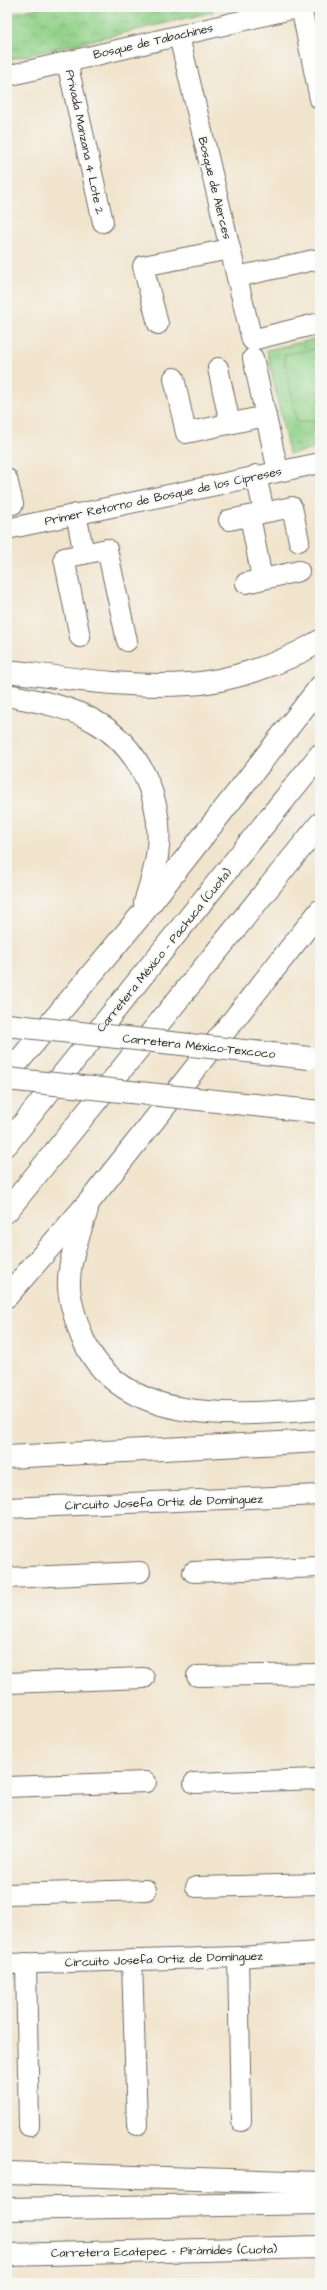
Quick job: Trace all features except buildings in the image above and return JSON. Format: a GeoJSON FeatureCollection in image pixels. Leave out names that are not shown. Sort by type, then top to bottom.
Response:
{"type":"FeatureCollection","features":[{"type":"Feature","properties":{"kind":"highway"},"geometry":{"type":"LineString","coordinates":[[7,671],[97,681],[189,684],[217,680],[246,672],[284,658],[320,641]]}},
{"type":"Feature","properties":{"kind":"highway"},"geometry":{"type":"LineString","coordinates":[[7,1075],[142,914],[320,687]]}},
{"type":"Feature","properties":{"kind":"highway"},"geometry":{"type":"LineString","coordinates":[[7,695],[58,705],[94,721],[119,739],[137,760],[155,804],[159,828],[157,856],[142,914]]}},
{"type":"Feature","properties":{"kind":"highway","name":"Carretera México - Pachuca (Cuota)"},"geometry":{"type":"LineString","coordinates":[[7,1144],[320,755]]}},
{"type":"Feature","properties":{"kind":"highway"},"geometry":{"type":"LineString","coordinates":[[7,1211],[320,824]]}},
{"type":"Feature","properties":{"kind":"highway"},"geometry":{"type":"LineString","coordinates":[[7,1296],[89,1202],[320,911]]}},
{"type":"Feature","properties":{"kind":"highway","name":"Carretera México-Texcoco"},"geometry":{"type":"LineString","coordinates":[[7,1025],[314,1058]]}},
{"type":"Feature","properties":{"kind":"highway"},"geometry":{"type":"LineString","coordinates":[[7,1079],[311,1111]]}},
{"type":"Feature","properties":{"kind":"highway"},"geometry":{"type":"LineString","coordinates":[[89,1202],[73,1255],[69,1286],[75,1319],[88,1350],[112,1379],[140,1397],[178,1409],[226,1414],[320,1410]]}},
{"type":"Feature","properties":{"kind":"highway"},"geometry":{"type":"LineString","coordinates":[[7,1457],[320,1440]]}},
{"type":"Feature","properties":{"kind":"highway"},"geometry":{"type":"LineString","coordinates":[[7,2173],[320,2183]]}},
{"type":"Feature","properties":{"kind":"highway"},"geometry":{"type":"LineString","coordinates":[[7,2209],[320,2203]]}},
{"type":"Feature","properties":{"kind":"highway","name":"Carretera Ecatepec - Pirámides (Cuota)"},"geometry":{"type":"LineString","coordinates":[[7,2255],[320,2247]]}},
{"type":"Feature","properties":{"kind":"street","name":"Bosque de Tabachines"},"geometry":{"type":"LineString","coordinates":[[7,76],[179,36],[229,15],[300,7]]}},
{"type":"Feature","properties":{"kind":"street"},"geometry":{"type":"LineString","coordinates":[[300,7],[320,99]]}},
{"type":"Feature","properties":{"kind":"street","name":"Bosque de Alerces"},"geometry":{"type":"LineString","coordinates":[[179,36],[237,277],[278,471]]}},
{"type":"Feature","properties":{"kind":"street","name":"Privada Manzana 4 Lote 2"},"geometry":{"type":"LineString","coordinates":[[68,62],[103,222]]}},
{"type":"Feature","properties":{"kind":"street"},"geometry":{"type":"LineString","coordinates":[[158,324],[143,266],[230,249]]}},
{"type":"Feature","properties":{"kind":"street"},"geometry":{"type":"LineString","coordinates":[[237,277],[314,260]]}},
{"type":"Feature","properties":{"kind":"street"},"geometry":{"type":"LineString","coordinates":[[253,349],[320,323]]}},
{"type":"Feature","properties":{"kind":"street"},"geometry":{"type":"LineString","coordinates":[[218,368],[230,424]]}},
{"type":"Feature","properties":{"kind":"street"},"geometry":{"type":"LineString","coordinates":[[174,378],[186,433],[266,416]]}},
{"type":"Feature","properties":{"kind":"street","name":"Primer Retorno de Bosque de los Cipreses"},"geometry":{"type":"LineString","coordinates":[[7,529],[256,475],[319,466]]}},
{"type":"Feature","properties":{"kind":"street"},"geometry":{"type":"LineString","coordinates":[[256,475],[257,514],[254,581],[299,571]]}},
{"type":"Feature","properties":{"kind":"street"},"geometry":{"type":"LineString","coordinates":[[7,479],[13,504]]}},
{"type":"Feature","properties":{"kind":"street"},"geometry":{"type":"LineString","coordinates":[[229,520],[292,507],[299,541]]}},
{"type":"Feature","properties":{"kind":"street"},"geometry":{"type":"LineString","coordinates":[[76,514],[84,554]]}},
{"type":"Feature","properties":{"kind":"street"},"geometry":{"type":"LineString","coordinates":[[80,637],[64,558],[107,549],[127,641]]}},
{"type":"Feature","properties":{"kind":"street","name":"Circuito Josefa Ortiz de Domínguez"},"geometry":{"type":"LineString","coordinates":[[7,1508],[320,1495]]}},
{"type":"Feature","properties":{"kind":"street"},"geometry":{"type":"LineString","coordinates":[[193,1572],[320,1567]]}},
{"type":"Feature","properties":{"kind":"street"},"geometry":{"type":"LineString","coordinates":[[7,1578],[140,1572]]}},
{"type":"Feature","properties":{"kind":"street"},"geometry":{"type":"LineString","coordinates":[[196,1676],[320,1674]]}},
{"type":"Feature","properties":{"kind":"street"},"geometry":{"type":"LineString","coordinates":[[7,1683],[144,1678]]}},
{"type":"Feature","properties":{"kind":"street"},"geometry":{"type":"LineString","coordinates":[[194,1783],[320,1778]]}},
{"type":"Feature","properties":{"kind":"street"},"geometry":{"type":"LineString","coordinates":[[7,1786],[146,1782]]}},
{"type":"Feature","properties":{"kind":"street"},"geometry":{"type":"LineString","coordinates":[[196,1887],[320,1884]]}},
{"type":"Feature","properties":{"kind":"street"},"geometry":{"type":"LineString","coordinates":[[7,1894],[146,1890]]}},
{"type":"Feature","properties":{"kind":"street","name":"Circuito Josefa Ortiz de Domínguez"},"geometry":{"type":"LineString","coordinates":[[16,1963],[238,1957],[320,1952]]}},
{"type":"Feature","properties":{"kind":"street"},"geometry":{"type":"LineString","coordinates":[[238,1957],[241,2121]]}},
{"type":"Feature","properties":{"kind":"street"},"geometry":{"type":"LineString","coordinates":[[132,1960],[137,2125]]}},
{"type":"Feature","properties":{"kind":"street"},"geometry":{"type":"LineString","coordinates":[[16,1963],[29,2126]]}},
{"type":"Feature","properties":{"kind":"green space"},"geometry":{"type":"Polygon","coordinates":[[[42,7],[212,7],[213,12],[7,60],[7,15],[42,7]]]}},
{"type":"Feature","properties":{"kind":"green space"},"geometry":{"type":"Polygon","coordinates":[[[320,338],[320,448],[289,454],[267,350],[320,338]]]}},
{"type":"Feature","properties":{"kind":"green space"},"geometry":{"type":"Polygon","coordinates":[[[320,348],[320,419],[297,423],[284,355],[320,348]]]}}]}
